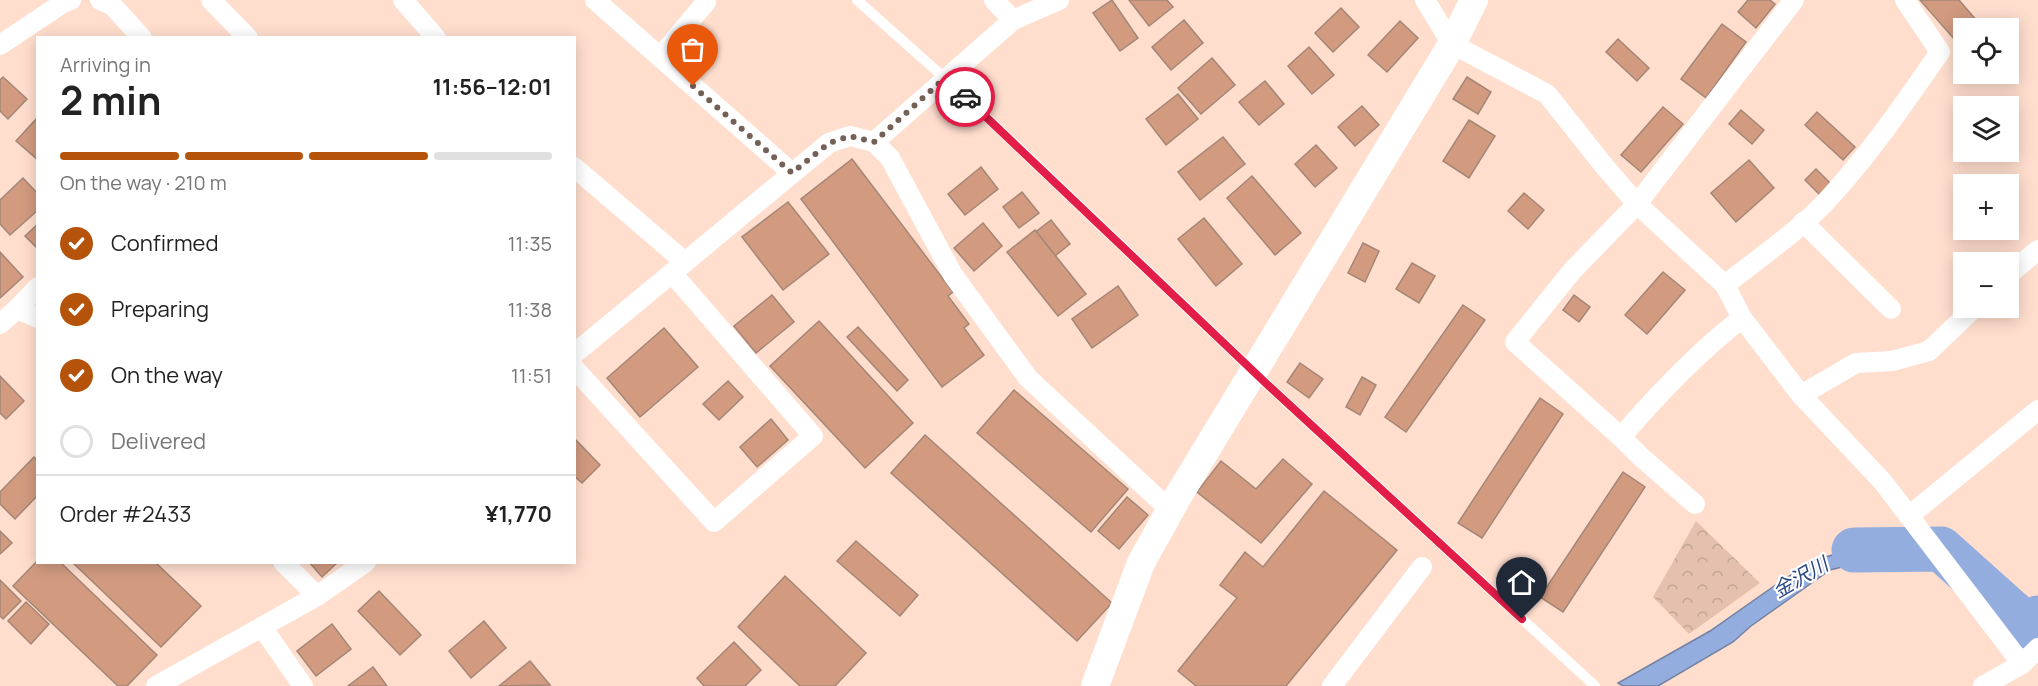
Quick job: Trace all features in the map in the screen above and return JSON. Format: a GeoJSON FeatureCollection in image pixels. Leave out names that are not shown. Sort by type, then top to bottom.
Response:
{"type":"FeatureCollection","features":[{"type":"Feature","properties":{"kind":"street"},"geometry":{"type":"LineString","coordinates":[[0,45],[39,8],[71,0]]}},
{"type":"Feature","properties":{"kind":"street"},"geometry":{"type":"LineString","coordinates":[[100,0],[113,6],[140,36]]}},
{"type":"Feature","properties":{"kind":"street"},"geometry":{"type":"LineString","coordinates":[[212,0],[246,36]]}},
{"type":"Feature","properties":{"kind":"street"},"geometry":{"type":"LineString","coordinates":[[403,0],[430,35]]}},
{"type":"Feature","properties":{"kind":"street"},"geometry":{"type":"LineString","coordinates":[[595,0],[792,173]]}},
{"type":"Feature","properties":{"kind":"street"},"geometry":{"type":"LineString","coordinates":[[994,0],[1013,20]]}},
{"type":"Feature","properties":{"kind":"street"},"geometry":{"type":"LineString","coordinates":[[874,142],[1013,20],[1059,0]]}},
{"type":"Feature","properties":{"kind":"street"},"geometry":{"type":"LineString","coordinates":[[1425,0],[1452,44],[1547,94],[1637,204],[1725,285],[1742,318],[1801,395],[1883,482],[2022,664]]}},
{"type":"Feature","properties":{"kind":"street"},"geometry":{"type":"LineString","coordinates":[[1095,686],[1141,563],[1170,510],[1452,44],[1474,0]]}},
{"type":"Feature","properties":{"kind":"street"},"geometry":{"type":"LineString","coordinates":[[1695,504],[1515,342],[1572,271],[1637,204],[1794,0]]}},
{"type":"Feature","properties":{"kind":"street"},"geometry":{"type":"LineString","coordinates":[[1725,285],[1803,222],[1831,196],[1899,112],[1940,52],[1905,0]]}},
{"type":"Feature","properties":{"kind":"street"},"geometry":{"type":"LineString","coordinates":[[660,57],[705,2]]}},
{"type":"Feature","properties":{"kind":"street"},"geometry":{"type":"LineString","coordinates":[[576,355],[829,143],[850,136],[874,142],[890,158],[953,275],[1028,378],[1170,510]]}},
{"type":"Feature","properties":{"kind":"street"},"geometry":{"type":"LineString","coordinates":[[576,169],[679,267],[813,436],[714,522],[576,357]]}},
{"type":"Feature","properties":{"kind":"street"},"geometry":{"type":"LineString","coordinates":[[1803,222],[1891,309]]}},
{"type":"Feature","properties":{"kind":"street"},"geometry":{"type":"LineString","coordinates":[[2019,266],[2038,250]]}},
{"type":"Feature","properties":{"kind":"street"},"geometry":{"type":"LineString","coordinates":[[0,324],[36,289]]}},
{"type":"Feature","properties":{"kind":"street"},"geometry":{"type":"LineString","coordinates":[[17,309],[36,317]]}},
{"type":"Feature","properties":{"kind":"street"},"geometry":{"type":"LineString","coordinates":[[1621,437],[1711,342],[1742,318]]}},
{"type":"Feature","properties":{"kind":"street"},"geometry":{"type":"LineString","coordinates":[[1801,395],[1856,363],[1892,361],[1929,351],[1964,318]]}},
{"type":"Feature","properties":{"kind":"street"},"geometry":{"type":"LineString","coordinates":[[1909,516],[2038,410]]}},
{"type":"Feature","properties":{"kind":"street"},"geometry":{"type":"LineString","coordinates":[[285,564],[317,597]]}},
{"type":"Feature","properties":{"kind":"street"},"geometry":{"type":"LineString","coordinates":[[156,686],[317,597],[363,564]]}},
{"type":"Feature","properties":{"kind":"street"},"geometry":{"type":"LineString","coordinates":[[1332,686],[1422,567]]}},
{"type":"Feature","properties":{"kind":"street"},"geometry":{"type":"LineString","coordinates":[[262,627],[303,686]]}},
{"type":"Feature","properties":{"kind":"street"},"geometry":{"type":"LineString","coordinates":[[1983,686],[2022,664],[2038,648]]}},
{"type":"Feature","properties":{"kind":"lane"},"geometry":{"type":"LineString","coordinates":[[857,0],[945,78],[1254,372],[1592,684]]}},
{"type":"Feature","properties":{"kind":"green space"},"geometry":{"type":"Polygon","coordinates":[[[1696,521],[1760,583],[1689,634],[1653,597],[1696,521]]]}},
{"type":"Feature","properties":{"kind":"water"},"geometry":{"type":"Polygon","coordinates":[[[1911,543],[1922,559],[1870,560],[1830,570],[1751,626],[1733,642],[1658,686],[1623,686],[1618,683],[1710,631],[1814,560],[1862,547],[1911,543]]]}},
{"type":"Feature","properties":{"kind":"water"},"geometry":{"type":"Polygon","coordinates":[[[1943,547],[1958,549],[2023,614],[2036,612],[2038,609],[2038,625],[2026,633],[2015,627],[1956,566],[1943,547]]]}},
{"type":"Feature","properties":{"kind":"building"},"geometry":{"type":"Polygon","coordinates":[[[1112,0],[1138,38],[1120,51],[1093,13],[1112,0]]]}},
{"type":"Feature","properties":{"kind":"building"},"geometry":{"type":"Polygon","coordinates":[[[1129,0],[1167,0],[1173,7],[1149,26],[1129,0]]]}},
{"type":"Feature","properties":{"kind":"building"},"geometry":{"type":"Polygon","coordinates":[[[1748,0],[1770,0],[1775,4],[1756,28],[1738,12],[1748,0]]]}},
{"type":"Feature","properties":{"kind":"building"},"geometry":{"type":"Polygon","coordinates":[[[1920,0],[1959,0],[1974,18],[1953,18],[1953,38],[1920,0]]]}},
{"type":"Feature","properties":{"kind":"building"},"geometry":{"type":"Polygon","coordinates":[[[1341,8],[1359,27],[1333,52],[1315,33],[1341,8]]]}},
{"type":"Feature","properties":{"kind":"building"},"geometry":{"type":"Polygon","coordinates":[[[1184,20],[1203,43],[1171,70],[1152,47],[1184,20]]]}},
{"type":"Feature","properties":{"kind":"building"},"geometry":{"type":"Polygon","coordinates":[[[1400,21],[1418,38],[1387,72],[1368,55],[1400,21]]]}},
{"type":"Feature","properties":{"kind":"building"},"geometry":{"type":"Polygon","coordinates":[[[1722,24],[1746,42],[1706,98],[1681,79],[1722,24]]]}},
{"type":"Feature","properties":{"kind":"building"},"geometry":{"type":"Polygon","coordinates":[[[1618,39],[1649,68],[1637,81],[1606,52],[1618,39]]]}},
{"type":"Feature","properties":{"kind":"building"},"geometry":{"type":"Polygon","coordinates":[[[1309,47],[1334,75],[1312,94],[1288,66],[1309,47]]]}},
{"type":"Feature","properties":{"kind":"building"},"geometry":{"type":"Polygon","coordinates":[[[1212,58],[1235,85],[1201,114],[1178,88],[1212,58]]]}},
{"type":"Feature","properties":{"kind":"building"},"geometry":{"type":"Polygon","coordinates":[[[3,77],[27,99],[8,119],[0,111],[0,80],[3,77]]]}},
{"type":"Feature","properties":{"kind":"building"},"geometry":{"type":"Polygon","coordinates":[[[1467,77],[1491,92],[1478,114],[1453,99],[1467,77]]]}},
{"type":"Feature","properties":{"kind":"building"},"geometry":{"type":"Polygon","coordinates":[[[1265,81],[1284,104],[1259,125],[1239,102],[1265,81]]]}},
{"type":"Feature","properties":{"kind":"building"},"geometry":{"type":"Polygon","coordinates":[[[1178,94],[1198,119],[1166,145],[1146,119],[1178,94]]]}},
{"type":"Feature","properties":{"kind":"building"},"geometry":{"type":"Polygon","coordinates":[[[1362,106],[1379,125],[1355,146],[1338,127],[1362,106]]]}},
{"type":"Feature","properties":{"kind":"building"},"geometry":{"type":"Polygon","coordinates":[[[1663,107],[1683,124],[1641,172],[1621,155],[1663,107]]]}},
{"type":"Feature","properties":{"kind":"building"},"geometry":{"type":"Polygon","coordinates":[[[1741,110],[1764,130],[1752,144],[1729,124],[1741,110]]]}},
{"type":"Feature","properties":{"kind":"building"},"geometry":{"type":"Polygon","coordinates":[[[1817,112],[1855,147],[1843,160],[1805,125],[1817,112]]]}},
{"type":"Feature","properties":{"kind":"building"},"geometry":{"type":"Polygon","coordinates":[[[36,119],[36,158],[16,141],[36,119]]]}},
{"type":"Feature","properties":{"kind":"building"},"geometry":{"type":"Polygon","coordinates":[[[1469,120],[1495,136],[1469,178],[1443,161],[1469,120]]]}},
{"type":"Feature","properties":{"kind":"building"},"geometry":{"type":"Polygon","coordinates":[[[1223,137],[1245,164],[1200,200],[1178,172],[1223,137]]]}},
{"type":"Feature","properties":{"kind":"building"},"geometry":{"type":"Polygon","coordinates":[[[1316,145],[1337,168],[1315,187],[1295,164],[1316,145]]]}},
{"type":"Feature","properties":{"kind":"building"},"geometry":{"type":"Polygon","coordinates":[[[852,159],[953,292],[948,296],[969,324],[964,328],[984,355],[942,387],[801,199],[852,159]]]}},
{"type":"Feature","properties":{"kind":"building"},"geometry":{"type":"Polygon","coordinates":[[[1749,160],[1774,188],[1736,222],[1711,193],[1749,160]]]}},
{"type":"Feature","properties":{"kind":"building"},"geometry":{"type":"Polygon","coordinates":[[[981,167],[998,189],[965,215],[948,194],[981,167]]]}},
{"type":"Feature","properties":{"kind":"building"},"geometry":{"type":"Polygon","coordinates":[[[1816,169],[1832,185],[1821,196],[1805,180],[1816,169]]]}},
{"type":"Feature","properties":{"kind":"building"},"geometry":{"type":"Polygon","coordinates":[[[1252,176],[1301,233],[1275,255],[1227,198],[1252,176]]]}},
{"type":"Feature","properties":{"kind":"building"},"geometry":{"type":"Polygon","coordinates":[[[23,178],[36,192],[36,212],[10,235],[0,224],[0,200],[23,178]]]}},
{"type":"Feature","properties":{"kind":"building"},"geometry":{"type":"Polygon","coordinates":[[[1022,192],[1039,213],[1019,228],[1003,207],[1022,192]]]}},
{"type":"Feature","properties":{"kind":"building"},"geometry":{"type":"Polygon","coordinates":[[[1524,193],[1544,210],[1528,229],[1508,211],[1524,193]]]}},
{"type":"Feature","properties":{"kind":"building"},"geometry":{"type":"Polygon","coordinates":[[[788,202],[829,254],[783,290],[742,237],[788,202]]]}},
{"type":"Feature","properties":{"kind":"building"},"geometry":{"type":"Polygon","coordinates":[[[1204,218],[1242,264],[1216,286],[1178,239],[1204,218]]]}},
{"type":"Feature","properties":{"kind":"building"},"geometry":{"type":"Polygon","coordinates":[[[1051,220],[1070,244],[1031,275],[1012,250],[1051,220]]]}},
{"type":"Feature","properties":{"kind":"building"},"geometry":{"type":"Polygon","coordinates":[[[983,223],[1002,246],[974,271],[954,248],[983,223]]]}},
{"type":"Feature","properties":{"kind":"building"},"geometry":{"type":"Polygon","coordinates":[[[36,226],[36,247],[25,236],[36,226]]]}},
{"type":"Feature","properties":{"kind":"building"},"geometry":{"type":"Polygon","coordinates":[[[1035,230],[1086,294],[1058,316],[1007,252],[1035,230]]]}},
{"type":"Feature","properties":{"kind":"building"},"geometry":{"type":"Polygon","coordinates":[[[1363,243],[1379,251],[1365,282],[1348,273],[1363,243]]]}},
{"type":"Feature","properties":{"kind":"building"},"geometry":{"type":"Polygon","coordinates":[[[0,252],[23,277],[0,298],[0,252]]]}},
{"type":"Feature","properties":{"kind":"building"},"geometry":{"type":"Polygon","coordinates":[[[1412,263],[1435,276],[1419,303],[1396,289],[1412,263]]]}},
{"type":"Feature","properties":{"kind":"building"},"geometry":{"type":"Polygon","coordinates":[[[1663,272],[1685,290],[1647,334],[1625,315],[1663,272]]]}},
{"type":"Feature","properties":{"kind":"building"},"geometry":{"type":"Polygon","coordinates":[[[1118,286],[1138,315],[1092,348],[1072,319],[1118,286]]]}},
{"type":"Feature","properties":{"kind":"building"},"geometry":{"type":"Polygon","coordinates":[[[772,295],[794,322],[756,353],[734,326],[772,295]]]}},
{"type":"Feature","properties":{"kind":"building"},"geometry":{"type":"Polygon","coordinates":[[[1574,295],[1590,307],[1579,322],[1563,310],[1574,295]]]}},
{"type":"Feature","properties":{"kind":"building"},"geometry":{"type":"Polygon","coordinates":[[[1463,305],[1485,320],[1406,432],[1385,417],[1463,305]]]}},
{"type":"Feature","properties":{"kind":"building"},"geometry":{"type":"Polygon","coordinates":[[[819,321],[913,423],[865,468],[770,366],[819,321]]]}},
{"type":"Feature","properties":{"kind":"building"},"geometry":{"type":"Polygon","coordinates":[[[858,327],[908,380],[897,391],[847,337],[858,327]]]}},
{"type":"Feature","properties":{"kind":"building"},"geometry":{"type":"Polygon","coordinates":[[[664,328],[698,367],[640,417],[607,378],[664,328]]]}},
{"type":"Feature","properties":{"kind":"building"},"geometry":{"type":"Polygon","coordinates":[[[1300,363],[1323,379],[1309,398],[1287,382],[1300,363]]]}},
{"type":"Feature","properties":{"kind":"building"},"geometry":{"type":"Polygon","coordinates":[[[0,376],[24,401],[6,419],[0,413],[0,376]]]}},
{"type":"Feature","properties":{"kind":"building"},"geometry":{"type":"Polygon","coordinates":[[[1362,377],[1376,385],[1360,415],[1346,407],[1362,377]]]}},
{"type":"Feature","properties":{"kind":"building"},"geometry":{"type":"Polygon","coordinates":[[[728,381],[743,397],[719,420],[703,404],[728,381]]]}},
{"type":"Feature","properties":{"kind":"building"},"geometry":{"type":"Polygon","coordinates":[[[1014,390],[1128,489],[1091,532],[977,433],[1014,390]]]}},
{"type":"Feature","properties":{"kind":"building"},"geometry":{"type":"Polygon","coordinates":[[[1540,398],[1563,414],[1482,538],[1458,523],[1540,398]]]}},
{"type":"Feature","properties":{"kind":"building"},"geometry":{"type":"Polygon","coordinates":[[[771,419],[788,440],[757,467],[740,447],[771,419]]]}},
{"type":"Feature","properties":{"kind":"building"},"geometry":{"type":"Polygon","coordinates":[[[925,435],[1112,603],[1077,641],[891,473],[925,435]]]}},
{"type":"Feature","properties":{"kind":"building"},"geometry":{"type":"Polygon","coordinates":[[[576,440],[600,465],[582,483],[576,478],[576,440]]]}},
{"type":"Feature","properties":{"kind":"building"},"geometry":{"type":"Polygon","coordinates":[[[34,457],[36,459],[36,497],[15,519],[0,504],[0,492],[34,457]]]}},
{"type":"Feature","properties":{"kind":"building"},"geometry":{"type":"Polygon","coordinates":[[[1283,459],[1312,484],[1261,543],[1197,492],[1221,461],[1256,489],[1283,459]]]}},
{"type":"Feature","properties":{"kind":"building"},"geometry":{"type":"Polygon","coordinates":[[[1623,472],[1645,487],[1563,612],[1540,597],[1623,472]]]}},
{"type":"Feature","properties":{"kind":"building"},"geometry":{"type":"Polygon","coordinates":[[[1324,491],[1397,550],[1286,686],[1196,686],[1178,671],[1237,598],[1220,585],[1245,552],[1263,567],[1324,491]]]}},
{"type":"Feature","properties":{"kind":"building"},"geometry":{"type":"Polygon","coordinates":[[[1127,497],[1148,515],[1119,549],[1098,531],[1127,497]]]}},
{"type":"Feature","properties":{"kind":"building"},"geometry":{"type":"Polygon","coordinates":[[[0,531],[12,543],[0,554],[0,531]]]}},
{"type":"Feature","properties":{"kind":"building"},"geometry":{"type":"Polygon","coordinates":[[[856,541],[918,595],[900,616],[837,561],[856,541]]]}},
{"type":"Feature","properties":{"kind":"building"},"geometry":{"type":"Polygon","coordinates":[[[36,562],[36,564],[62,564],[157,655],[127,686],[118,686],[13,586],[36,562]]]}},
{"type":"Feature","properties":{"kind":"building"},"geometry":{"type":"Polygon","coordinates":[[[74,564],[157,564],[201,606],[161,647],[74,564]]]}},
{"type":"Feature","properties":{"kind":"building"},"geometry":{"type":"Polygon","coordinates":[[[311,564],[336,564],[322,577],[311,564]]]}},
{"type":"Feature","properties":{"kind":"building"},"geometry":{"type":"Polygon","coordinates":[[[785,576],[866,653],[835,686],[800,686],[738,627],[785,576]]]}},
{"type":"Feature","properties":{"kind":"building"},"geometry":{"type":"Polygon","coordinates":[[[0,580],[21,601],[3,619],[0,616],[0,580]]]}},
{"type":"Feature","properties":{"kind":"building"},"geometry":{"type":"Polygon","coordinates":[[[379,591],[421,635],[400,655],[358,611],[379,591]]]}},
{"type":"Feature","properties":{"kind":"building"},"geometry":{"type":"Polygon","coordinates":[[[26,602],[49,624],[31,644],[8,621],[26,602]]]}},
{"type":"Feature","properties":{"kind":"building"},"geometry":{"type":"Polygon","coordinates":[[[484,621],[506,648],[471,678],[449,651],[484,621]]]}},
{"type":"Feature","properties":{"kind":"building"},"geometry":{"type":"Polygon","coordinates":[[[332,624],[351,649],[316,676],[297,651],[332,624]]]}},
{"type":"Feature","properties":{"kind":"building"},"geometry":{"type":"Polygon","coordinates":[[[734,642],[761,670],[745,686],[704,686],[697,678],[734,642]]]}},
{"type":"Feature","properties":{"kind":"building"},"geometry":{"type":"Polygon","coordinates":[[[530,661],[550,685],[499,686],[530,661]]]}},
{"type":"Feature","properties":{"kind":"building"},"geometry":{"type":"Polygon","coordinates":[[[373,667],[387,686],[348,686],[373,667]]]}},
{"type":"Feature","properties":{"kind":"waterway","name":"金沢川"},"geometry":{"type":"LineString","coordinates":[[1854,550],[1941,549],[2027,626],[2038,618]]}},
{"type":"Feature","properties":{"kind":"way so far"},"geometry":{"type":"LineString","coordinates":[[693,86],[792,173],[829,143],[850,136],[874,142],[945,78],[965,97]]}},
{"type":"Feature","properties":{"kind":"route"},"geometry":{"type":"LineString","coordinates":[[965,97],[1270,387],[1522,619]]}}]}
